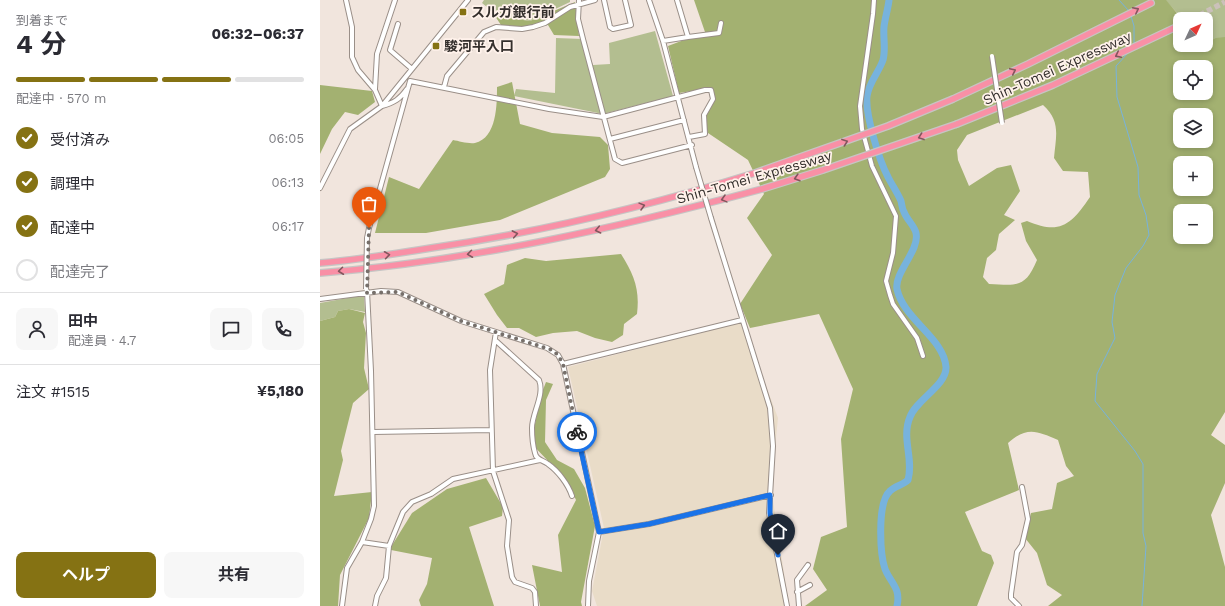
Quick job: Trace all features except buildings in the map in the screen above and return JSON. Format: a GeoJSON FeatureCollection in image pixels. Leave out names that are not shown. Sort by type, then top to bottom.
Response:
{"type":"FeatureCollection","features":[{"type":"Feature","properties":{"kind":"highway","name":"Shin-Tomei Expressway"},"geometry":{"type":"LineString","coordinates":[[320,263],[424,249],[538,230],[635,208],[755,173],[874,131],[953,99],[1151,3]]}},
{"type":"Feature","properties":{"kind":"highway","name":"Shin-Tomei Expressway"},"geometry":{"type":"LineString","coordinates":[[320,273],[434,259],[535,243],[653,218],[762,189],[823,170],[957,124],[1053,85],[1173,28]]}},
{"type":"Feature","properties":{"kind":"street"},"geometry":{"type":"LineString","coordinates":[[346,0],[352,27],[352,57],[358,70],[375,90],[382,106]]}},
{"type":"Feature","properties":{"kind":"street"},"geometry":{"type":"LineString","coordinates":[[375,90],[377,54],[395,0]]}},
{"type":"Feature","properties":{"kind":"street"},"geometry":{"type":"LineString","coordinates":[[320,188],[350,129],[382,106],[468,0]]}},
{"type":"Feature","properties":{"kind":"street"},"geometry":{"type":"LineString","coordinates":[[444,87],[447,76],[484,32],[496,27],[522,29],[533,27],[545,23],[578,2],[595,0]]}},
{"type":"Feature","properties":{"kind":"street"},"geometry":{"type":"LineString","coordinates":[[604,0],[610,27],[613,29],[631,26],[625,0]]}},
{"type":"Feature","properties":{"kind":"street"},"geometry":{"type":"LineString","coordinates":[[649,0],[663,41],[711,218],[770,408],[773,429],[770,513],[787,606]]}},
{"type":"Feature","properties":{"kind":"street"},"geometry":{"type":"LineString","coordinates":[[677,0],[688,37]]}},
{"type":"Feature","properties":{"kind":"street"},"geometry":{"type":"LineString","coordinates":[[874,0],[860,106],[861,121],[875,175],[889,198],[896,216],[893,253],[886,281],[893,304],[918,338],[923,356]]}},
{"type":"Feature","properties":{"kind":"street"},"geometry":{"type":"LineString","coordinates":[[578,2],[578,19],[615,159],[622,163],[692,145]]}},
{"type":"Feature","properties":{"kind":"street"},"geometry":{"type":"LineString","coordinates":[[663,41],[719,33],[722,23]]}},
{"type":"Feature","properties":{"kind":"street"},"geometry":{"type":"LineString","coordinates":[[398,24],[390,50],[412,69]]}},
{"type":"Feature","properties":{"kind":"street"},"geometry":{"type":"LineString","coordinates":[[992,56],[1002,123]]}},
{"type":"Feature","properties":{"kind":"street"},"geometry":{"type":"LineString","coordinates":[[404,80],[549,109],[603,117],[705,90],[711,90],[713,99],[704,115],[705,134],[689,137]]}},
{"type":"Feature","properties":{"kind":"street"},"geometry":{"type":"LineString","coordinates":[[382,106],[391,104],[400,99],[410,81]]}},
{"type":"Feature","properties":{"kind":"street"},"geometry":{"type":"LineString","coordinates":[[342,606],[347,568],[362,542],[371,519],[374,506],[373,432],[367,291],[369,228],[410,81]]}},
{"type":"Feature","properties":{"kind":"street"},"geometry":{"type":"LineString","coordinates":[[610,139],[684,120]]}},
{"type":"Feature","properties":{"kind":"street"},"geometry":{"type":"LineString","coordinates":[[320,299],[367,291],[398,292],[461,321],[552,350],[558,355],[563,364],[599,532],[588,581],[588,606]]}},
{"type":"Feature","properties":{"kind":"street"},"geometry":{"type":"LineString","coordinates":[[563,364],[742,320]]}},
{"type":"Feature","properties":{"kind":"street"},"geometry":{"type":"LineString","coordinates":[[496,332],[490,370],[493,471],[509,520],[507,546],[512,577],[515,582],[532,588],[535,592],[536,606]]}},
{"type":"Feature","properties":{"kind":"street"},"geometry":{"type":"LineString","coordinates":[[495,340],[538,380],[540,385],[532,428],[535,455],[540,460],[548,464],[562,477],[572,496]]}},
{"type":"Feature","properties":{"kind":"street"},"geometry":{"type":"LineString","coordinates":[[373,432],[491,430]]}},
{"type":"Feature","properties":{"kind":"street"},"geometry":{"type":"LineString","coordinates":[[375,606],[377,596],[386,578],[389,546],[403,512],[412,502],[431,494],[453,479],[540,460]]}},
{"type":"Feature","properties":{"kind":"street"},"geometry":{"type":"LineString","coordinates":[[1019,606],[1011,598],[1011,594],[1017,552],[1022,545],[1028,519],[1022,487]]}},
{"type":"Feature","properties":{"kind":"street"},"geometry":{"type":"LineString","coordinates":[[599,532],[649,524],[770,495]]}},
{"type":"Feature","properties":{"kind":"street"},"geometry":{"type":"LineString","coordinates":[[362,542],[389,546]]}},
{"type":"Feature","properties":{"kind":"street"},"geometry":{"type":"LineString","coordinates":[[799,606],[797,592],[799,576],[808,565]]}},
{"type":"Feature","properties":{"kind":"street"},"geometry":{"type":"LineString","coordinates":[[797,592],[810,585]]}},
{"type":"Feature","properties":{"kind":"shaded area"},"geometry":{"type":"Polygon","coordinates":[[[742,322],[778,418],[771,487],[789,606],[597,606],[592,591],[604,528],[568,367],[742,322]]]}},
{"type":"Feature","properties":{"kind":"green space"},"geometry":{"type":"Polygon","coordinates":[[[484,0],[570,0],[570,2],[530,21],[497,15],[482,3],[484,0]]]}},
{"type":"Feature","properties":{"kind":"green space"},"geometry":{"type":"Polygon","coordinates":[[[694,0],[1166,0],[1176,12],[1173,12],[1173,52],[1213,52],[1213,40],[1225,37],[1225,412],[1211,435],[1225,445],[1225,483],[1211,515],[1225,567],[1225,606],[1048,606],[1062,595],[1047,585],[1037,553],[1025,538],[1031,513],[1052,509],[1057,483],[1074,476],[1066,466],[1058,440],[1044,434],[1027,432],[1021,434],[1008,443],[1019,490],[965,512],[982,551],[991,555],[994,563],[977,606],[805,606],[827,590],[813,569],[821,537],[847,527],[841,439],[853,389],[819,314],[750,328],[740,304],[772,255],[747,218],[764,194],[748,160],[708,133],[703,115],[713,99],[711,88],[679,93],[668,46],[705,32],[694,0]],[[1043,105],[967,135],[957,150],[958,160],[969,186],[997,168],[1011,165],[1020,191],[1004,215],[1015,220],[999,234],[996,250],[987,258],[983,277],[989,284],[1006,285],[1019,283],[1024,281],[1028,276],[1037,260],[1026,241],[1021,223],[1027,221],[1038,225],[1056,227],[1064,225],[1070,221],[1077,215],[1090,197],[1088,172],[1063,171],[1054,158],[1056,136],[1055,123],[1049,111],[1043,105]]]}},
{"type":"Feature","properties":{"kind":"green space"},"geometry":{"type":"Polygon","coordinates":[[[1165,0],[1225,0],[1225,55],[1213,48],[1213,12],[1176,12],[1165,0]]]}},
{"type":"Feature","properties":{"kind":"green space"},"geometry":{"type":"Polygon","coordinates":[[[575,2],[579,36],[554,35],[548,25],[526,27],[501,25],[495,16],[530,21],[575,2]]]}},
{"type":"Feature","properties":{"kind":"green space"},"geometry":{"type":"Polygon","coordinates":[[[655,31],[673,96],[603,114],[514,96],[516,89],[555,93],[556,38],[583,39],[593,65],[610,64],[609,43],[655,31]]]}},
{"type":"Feature","properties":{"kind":"green space"},"geometry":{"type":"Polygon","coordinates":[[[512,82],[520,124],[552,133],[600,137],[608,145],[610,169],[605,177],[500,220],[426,233],[375,233],[389,177],[419,189],[453,140],[475,143],[488,135],[492,128],[496,111],[497,87],[512,82]]]}},
{"type":"Feature","properties":{"kind":"green space"},"geometry":{"type":"Polygon","coordinates":[[[320,85],[372,91],[375,102],[358,115],[345,112],[332,129],[320,154],[320,85]]]}},
{"type":"Feature","properties":{"kind":"green space"},"geometry":{"type":"Polygon","coordinates":[[[621,254],[635,282],[638,305],[637,314],[624,324],[623,335],[612,342],[595,338],[577,331],[553,333],[536,337],[519,328],[507,328],[484,294],[504,284],[507,265],[525,258],[546,261],[621,254]]]}},
{"type":"Feature","properties":{"kind":"green space"},"geometry":{"type":"Polygon","coordinates":[[[364,295],[365,312],[349,309],[338,311],[335,317],[320,321],[320,303],[364,295]]]}},
{"type":"Feature","properties":{"kind":"green space"},"geometry":{"type":"Polygon","coordinates":[[[349,309],[365,313],[363,322],[366,333],[364,368],[369,389],[353,403],[341,451],[343,460],[334,496],[372,492],[369,518],[340,575],[338,606],[320,606],[320,321],[335,317],[338,311],[349,309]]]}},
{"type":"Feature","properties":{"kind":"green space"},"geometry":{"type":"Polygon","coordinates":[[[546,382],[553,384],[546,400],[545,442],[557,460],[574,469],[585,488],[595,526],[581,602],[582,606],[540,606],[532,565],[562,572],[558,535],[576,500],[567,481],[531,443],[541,395],[546,382]]]}},
{"type":"Feature","properties":{"kind":"green space"},"geometry":{"type":"Polygon","coordinates":[[[486,478],[503,507],[502,516],[469,527],[494,606],[421,606],[419,600],[427,584],[432,558],[391,550],[391,547],[412,513],[447,489],[486,478]]]}},
{"type":"Feature","properties":{"kind":"waterway"},"geometry":{"type":"LineString","coordinates":[[889,0],[884,27],[884,56],[868,91],[868,114],[873,137],[884,169],[901,201],[905,215],[914,227],[916,233],[914,247],[899,276],[897,289],[907,310],[938,347],[944,357],[946,367],[942,380],[918,405],[910,417],[907,433],[910,464],[908,480],[890,491],[883,506],[881,517],[883,562],[887,574],[897,590],[897,606]]}},
{"type":"Feature","properties":{"kind":"waterway"},"geometry":{"type":"LineString","coordinates":[[1119,0],[1129,11]]}},
{"type":"Feature","properties":{"kind":"waterway"},"geometry":{"type":"LineString","coordinates":[[1131,16],[1134,26],[1134,44]]}},
{"type":"Feature","properties":{"kind":"waterway"},"geometry":{"type":"LineString","coordinates":[[1128,53],[1116,66],[1117,97],[1138,167],[1139,195],[1146,215],[1149,235],[1143,246],[1126,268],[1115,295],[1112,322],[1115,338],[1097,374],[1095,401],[1135,451],[1143,464],[1143,533],[1146,546],[1142,606]]}},
{"type":"Feature","properties":{"kind":"tunnel"},"geometry":{"type":"LineString","coordinates":[[1206,12],[1225,2]]}},
{"type":"Feature","properties":{"kind":"way so far"},"geometry":{"type":"LineString","coordinates":[[369,228],[367,293],[381,291],[398,292],[461,321],[552,350],[558,355],[563,364],[577,432]]}},
{"type":"Feature","properties":{"kind":"place","name":"スルガ銀行前"},"geometry":{"type":"Point","coordinates":[463,12]}},
{"type":"Feature","properties":{"kind":"place","name":"駿河平入口"},"geometry":{"type":"Point","coordinates":[436,46]}},
{"type":"Feature","properties":{"kind":"route"},"geometry":{"type":"LineString","coordinates":[[577,432],[599,532],[649,524],[770,495],[770,513],[778,555]]}}]}
